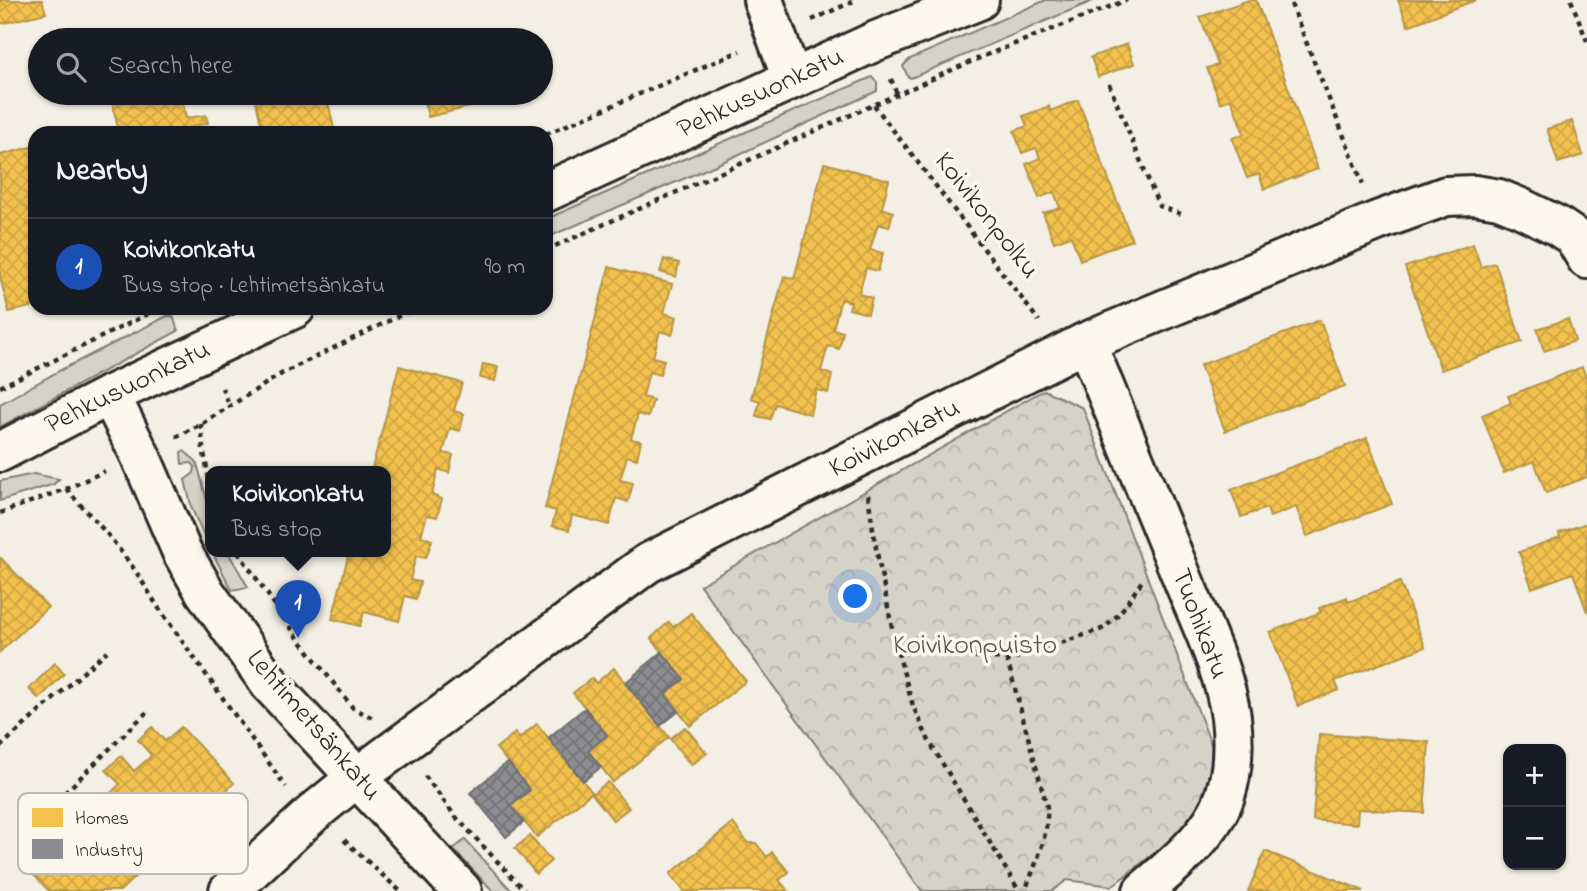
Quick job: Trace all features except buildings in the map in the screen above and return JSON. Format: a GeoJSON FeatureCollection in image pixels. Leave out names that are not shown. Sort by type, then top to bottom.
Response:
{"type":"FeatureCollection","features":[{"type":"Feature","properties":{"kind":"street"},"geometry":{"type":"LineString","coordinates":[[763,0],[792,79]]}},
{"type":"Feature","properties":{"kind":"street","name":"Pehkusuonkatu"},"geometry":{"type":"LineString","coordinates":[[553,189],[876,41],[979,0]]}},
{"type":"Feature","properties":{"kind":"street","name":"Koivikonkatu"},"geometry":{"type":"LineString","coordinates":[[248,873],[313,813],[356,778],[648,563],[1075,347],[1377,221],[1446,196],[1475,195],[1499,199],[1556,225],[1574,237],[1587,259]]}},
{"type":"Feature","properties":{"kind":"street","name":"Pehkusuonkatu"},"geometry":{"type":"LineString","coordinates":[[0,452],[110,395],[280,315]]}},
{"type":"Feature","properties":{"kind":"street","name":"Tuohikatu"},"geometry":{"type":"LineString","coordinates":[[1075,347],[1167,542],[1211,650],[1230,715],[1232,747],[1224,796],[1214,819],[1192,846],[1143,891]]}},
{"type":"Feature","properties":{"kind":"street","name":"Lehtimetsänkatu"},"geometry":{"type":"LineString","coordinates":[[110,395],[140,455],[182,552],[205,592],[270,684],[462,891]]}},
{"type":"Feature","properties":{"kind":"street","name":"Koivikonkatu"},"geometry":{"type":"LineString","coordinates":[[229,891],[247,874]]}},
{"type":"Feature","properties":{"kind":"path"},"geometry":{"type":"LineString","coordinates":[[553,131],[856,0]]}},
{"type":"Feature","properties":{"kind":"path"},"geometry":{"type":"LineString","coordinates":[[553,247],[984,56],[1127,0]]}},
{"type":"Feature","properties":{"kind":"path"},"geometry":{"type":"LineString","coordinates":[[1572,0],[1587,41]]}},
{"type":"Feature","properties":{"kind":"path"},"geometry":{"type":"LineString","coordinates":[[1291,4],[1377,221]]}},
{"type":"Feature","properties":{"kind":"path"},"geometry":{"type":"LineString","coordinates":[[1110,84],[1159,206],[1184,215]]}},
{"type":"Feature","properties":{"kind":"path","name":"Koivikonpolku"},"geometry":{"type":"LineString","coordinates":[[874,105],[1075,347]]}},
{"type":"Feature","properties":{"kind":"path"},"geometry":{"type":"LineString","coordinates":[[0,387],[146,315]]}},
{"type":"Feature","properties":{"kind":"path"},"geometry":{"type":"LineString","coordinates":[[0,513],[66,489],[140,455],[201,424],[283,373],[401,315]]}},
{"type":"Feature","properties":{"kind":"path"},"geometry":{"type":"LineString","coordinates":[[201,424],[207,466]]}},
{"type":"Feature","properties":{"kind":"path"},"geometry":{"type":"LineString","coordinates":[[862,456],[876,548],[895,642],[919,723],[1018,891]]}},
{"type":"Feature","properties":{"kind":"path"},"geometry":{"type":"LineString","coordinates":[[895,642],[1007,659],[1102,629],[1112,623],[1167,542]]}},
{"type":"Feature","properties":{"kind":"path"},"geometry":{"type":"LineString","coordinates":[[0,747],[107,651]]}},
{"type":"Feature","properties":{"kind":"path"},"geometry":{"type":"LineString","coordinates":[[1007,659],[1047,807],[1048,820],[1025,891]]}},
{"type":"Feature","properties":{"kind":"path"},"geometry":{"type":"LineString","coordinates":[[65,793],[150,709]]}},
{"type":"Feature","properties":{"kind":"green space"},"geometry":{"type":"Polygon","coordinates":[[[1046,0],[1095,0],[908,77],[903,66],[910,59],[1046,0]]]}},
{"type":"Feature","properties":{"kind":"green space"},"geometry":{"type":"Polygon","coordinates":[[[872,77],[877,82],[877,91],[718,164],[553,235],[553,216],[872,77]]]}},
{"type":"Feature","properties":{"kind":"green space"},"geometry":{"type":"Polygon","coordinates":[[[167,316],[173,316],[178,331],[0,427],[0,404],[167,316]]]}},
{"type":"Feature","properties":{"kind":"green space","name":"Koivikonpuisto"},"geometry":{"type":"Polygon","coordinates":[[[1044,390],[1083,408],[1215,755],[1194,822],[1112,886],[1067,880],[1052,891],[922,891],[700,585],[1044,390]]]}},
{"type":"Feature","properties":{"kind":"green space"},"geometry":{"type":"Polygon","coordinates":[[[184,451],[196,461],[205,493],[205,539],[192,509],[185,480],[194,473],[195,467],[192,463],[182,464],[181,452],[184,451]]]}},
{"type":"Feature","properties":{"kind":"green space"},"geometry":{"type":"Polygon","coordinates":[[[34,474],[59,479],[54,484],[0,501],[0,481],[34,474]]]}},
{"type":"Feature","properties":{"kind":"green space"},"geometry":{"type":"Polygon","coordinates":[[[215,557],[231,557],[248,587],[232,590],[215,557]]]}},
{"type":"Feature","properties":{"kind":"green space"},"geometry":{"type":"Polygon","coordinates":[[[465,840],[512,891],[493,891],[453,849],[465,840]]]}},
{"type":"Feature","properties":{"kind":"place","name":"Koivikonkatu"},"geometry":{"type":"Point","coordinates":[298,638]}}]}
